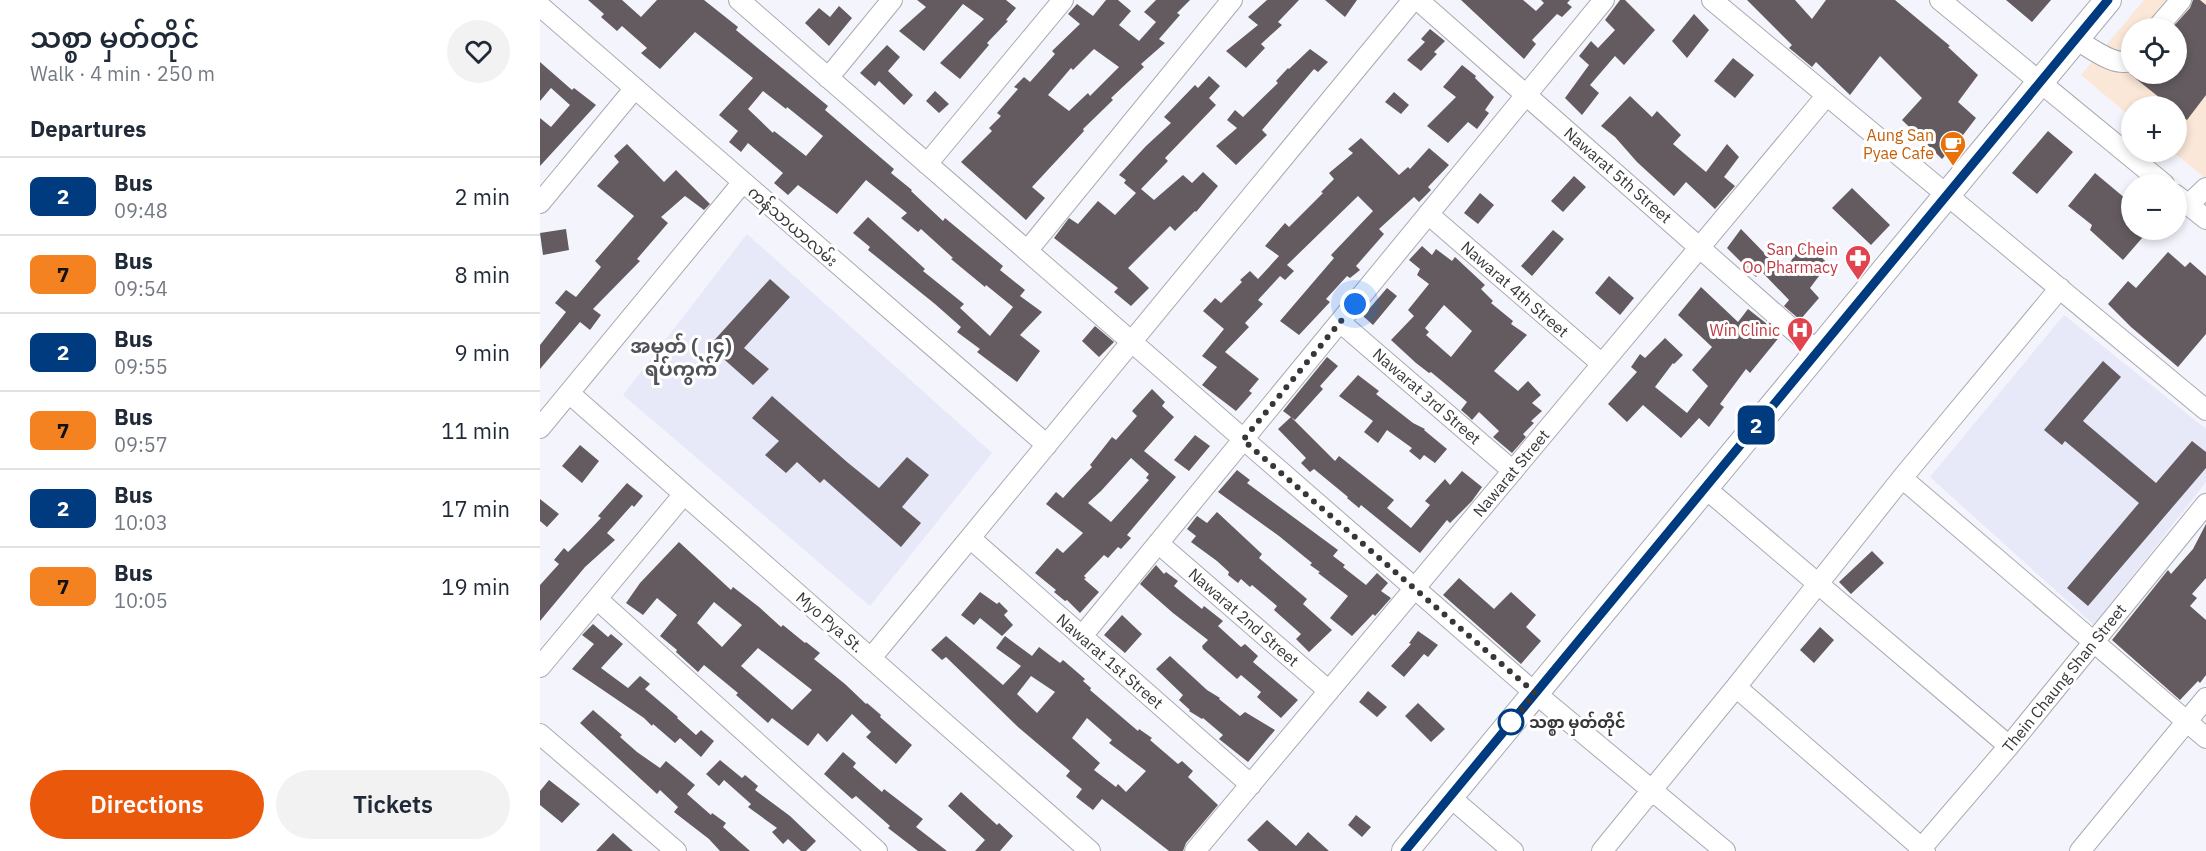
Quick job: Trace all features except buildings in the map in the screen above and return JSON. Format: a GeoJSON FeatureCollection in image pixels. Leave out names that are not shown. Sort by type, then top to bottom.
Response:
{"type":"FeatureCollection","features":[{"type":"Feature","properties":{"kind":"main road"},"geometry":{"type":"LineString","coordinates":[[1405,851],[2108,0]]}},
{"type":"Feature","properties":{"kind":"street"},"geometry":{"type":"LineString","coordinates":[[738,0],[1414,589],[1725,851]]}},
{"type":"Feature","properties":{"kind":"street"},"geometry":{"type":"LineString","coordinates":[[828,78],[892,0]]}},
{"type":"Feature","properties":{"kind":"street"},"geometry":{"type":"LineString","coordinates":[[927,164],[1063,0]]}},
{"type":"Feature","properties":{"kind":"street"},"geometry":{"type":"LineString","coordinates":[[1027,251],[1232,0]]}},
{"type":"Feature","properties":{"kind":"street"},"geometry":{"type":"LineString","coordinates":[[871,658],[1413,0]]}},
{"type":"Feature","properties":{"kind":"street","name":"Nawarat 5th Street"},"geometry":{"type":"LineString","coordinates":[[1418,0],[1817,351]]}},
{"type":"Feature","properties":{"kind":"street"},"geometry":{"type":"LineString","coordinates":[[1082,636],[1604,0]]}},
{"type":"Feature","properties":{"kind":"street"},"geometry":{"type":"LineString","coordinates":[[1712,0],[2206,410]]}},
{"type":"Feature","properties":{"kind":"street"},"geometry":{"type":"LineString","coordinates":[[1940,0],[2152,174]]}},
{"type":"Feature","properties":{"kind":"street"},"geometry":{"type":"LineString","coordinates":[[2166,18],[2181,0]]}},
{"type":"Feature","properties":{"kind":"street","name":"ကန်သာယာလမ်း"},"geometry":{"type":"LineString","coordinates":[[540,6],[1047,445]]}},
{"type":"Feature","properties":{"kind":"street"},"geometry":{"type":"LineString","coordinates":[[2075,39],[2121,63]]}},
{"type":"Feature","properties":{"kind":"street"},"geometry":{"type":"LineString","coordinates":[[540,203],[635,88]]}},
{"type":"Feature","properties":{"kind":"street","name":"Nawarat Street"},"geometry":{"type":"LineString","coordinates":[[1195,851],[1827,95]]}},
{"type":"Feature","properties":{"kind":"street"},"geometry":{"type":"LineString","coordinates":[[540,428],[743,182]]}},
{"type":"Feature","properties":{"kind":"street"},"geometry":{"type":"LineString","coordinates":[[2187,198],[2206,188]]}},
{"type":"Feature","properties":{"kind":"street"},"geometry":{"type":"LineString","coordinates":[[2187,204],[2206,219]]}},
{"type":"Feature","properties":{"kind":"street","name":"Nawarat 4th Street"},"geometry":{"type":"LineString","coordinates":[[1428,214],[1602,364]]}},
{"type":"Feature","properties":{"kind":"street"},"geometry":{"type":"LineString","coordinates":[[1602,851],[1820,584],[1902,478],[2060,288]]}},
{"type":"Feature","properties":{"kind":"street","name":"Nawarat 3rd Street"},"geometry":{"type":"LineString","coordinates":[[1340,322],[1513,471]]}},
{"type":"Feature","properties":{"kind":"street","name":"Myo Pya St."},"geometry":{"type":"LineString","coordinates":[[569,393],[1090,851]]}},
{"type":"Feature","properties":{"kind":"street"},"geometry":{"type":"LineString","coordinates":[[1902,478],[2206,738]]}},
{"type":"Feature","properties":{"kind":"street"},"geometry":{"type":"LineString","coordinates":[[1704,487],[2009,746]]}},
{"type":"Feature","properties":{"kind":"street"},"geometry":{"type":"LineString","coordinates":[[540,667],[684,494]]}},
{"type":"Feature","properties":{"kind":"street","name":"Thein Chaung Shan Street"},"geometry":{"type":"LineString","coordinates":[[1922,850],[2206,504]]}},
{"type":"Feature","properties":{"kind":"street","name":"Nawarat 1st Street"},"geometry":{"type":"LineString","coordinates":[[970,538],[1251,785]]}},
{"type":"Feature","properties":{"kind":"street","name":"Nawarat 2nd Street"},"geometry":{"type":"LineString","coordinates":[[1158,543],[1329,692]]}},
{"type":"Feature","properties":{"kind":"street"},"geometry":{"type":"LineString","coordinates":[[597,599],[877,851]]}},
{"type":"Feature","properties":{"kind":"street"},"geometry":{"type":"LineString","coordinates":[[1737,687],[1922,850]]}},
{"type":"Feature","properties":{"kind":"street"},"geometry":{"type":"LineString","coordinates":[[2080,851],[2206,698]]}},
{"type":"Feature","properties":{"kind":"street"},"geometry":{"type":"LineString","coordinates":[[540,734],[676,851]]}},
{"type":"Feature","properties":{"kind":"street"},"geometry":{"type":"LineString","coordinates":[[1450,797],[1513,851]]}},
{"type":"Feature","properties":{"kind":"shaded area"},"geometry":{"type":"Polygon","coordinates":[[[2144,0],[2206,0],[2206,179],[2185,162],[2187,96],[2121,96],[2121,109],[2081,75],[2121,27],[2121,84],[2187,84],[2187,18],[2129,18],[2144,0]]]}},
{"type":"Feature","properties":{"kind":"shaded area"},"geometry":{"type":"Polygon","coordinates":[[[747,234],[992,453],[870,606],[623,395],[747,234]]]}},
{"type":"Feature","properties":{"kind":"shaded area"},"geometry":{"type":"Polygon","coordinates":[[[2064,315],[2206,429],[2206,482],[2094,625],[1930,477],[2064,315]]]}},
{"type":"Feature","properties":{"kind":"bus line","name":"2"},"geometry":{"type":"LineString","coordinates":[[1405,851],[2108,0]]}},
{"type":"Feature","properties":{"kind":"place","name":"Aung San Pyae Cafe"},"geometry":{"type":"Point","coordinates":[1953,167]}},
{"type":"Feature","properties":{"kind":"place","name":"San Chein Oo Pharmacy"},"geometry":{"type":"Point","coordinates":[1858,281]}},
{"type":"Feature","properties":{"kind":"place","name":"Win Clinic"},"geometry":{"type":"Point","coordinates":[1800,353]}},
{"type":"Feature","properties":{"kind":"place","name":"သစ္စာ မှတ်တိုင်"},"geometry":{"type":"Point","coordinates":[1511,722]}},
{"type":"Feature","properties":{"kind":"district","name":"အမှတ် (၂၄) ရပ်ကွက်"},"geometry":{"type":"Point","coordinates":[681,356]}},
{"type":"Feature","properties":{"kind":"route"},"geometry":{"type":"LineString","coordinates":[[1355,304],[1243,440],[1535,693],[1507,728],[1511,722]]}}]}
